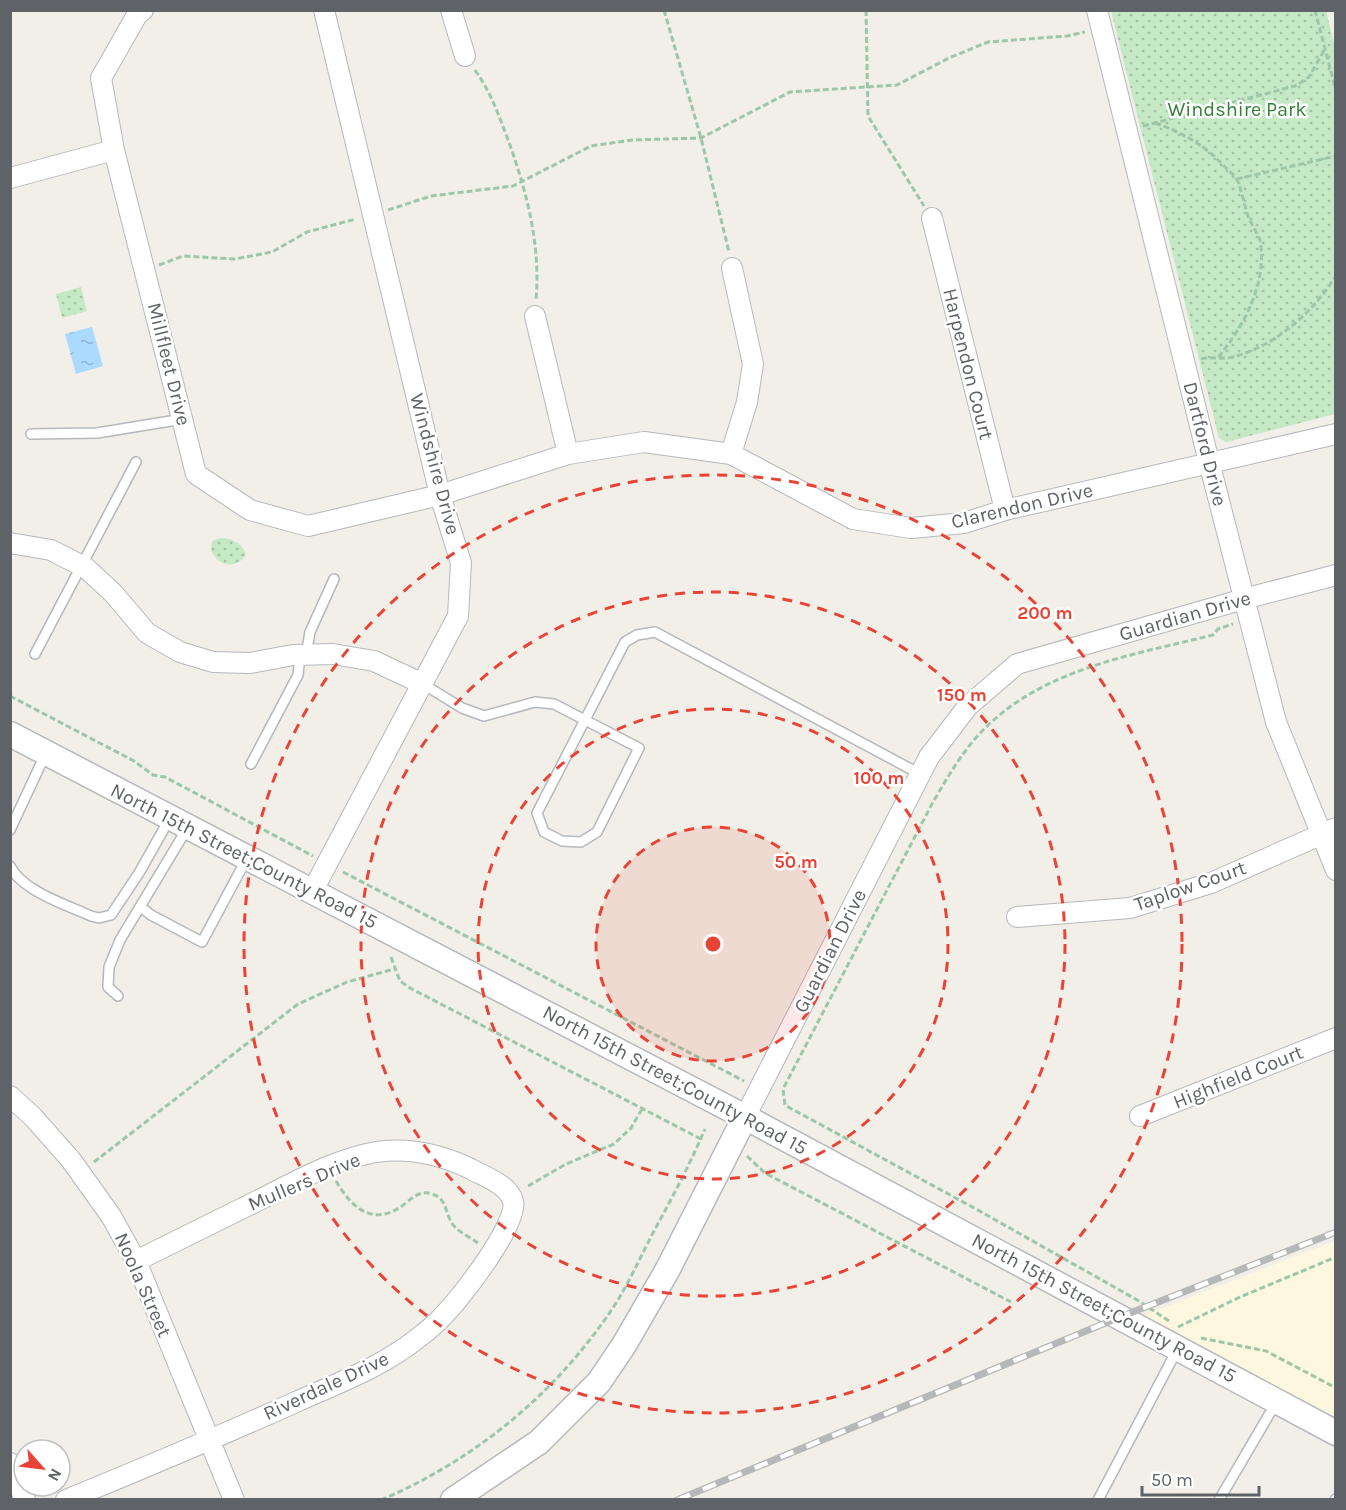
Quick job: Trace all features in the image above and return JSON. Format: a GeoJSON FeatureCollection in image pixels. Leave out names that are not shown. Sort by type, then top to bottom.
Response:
{"type":"FeatureCollection","features":[{"type":"Feature","properties":{"kind":"street","name":"Millfleet Drive"},"geometry":{"type":"LineString","coordinates":[[143,10],[137,15],[102,78],[114,150],[196,474],[250,510],[308,526],[440,495]]}},
{"type":"Feature","properties":{"kind":"street","name":"Windshire Drive"},"geometry":{"type":"LineString","coordinates":[[312,892],[458,616],[461,563],[440,495],[324,10]]}},
{"type":"Feature","properties":{"kind":"street"},"geometry":{"type":"LineString","coordinates":[[451,10],[465,56]]}},
{"type":"Feature","properties":{"kind":"street","name":"Dartford Drive"},"geometry":{"type":"LineString","coordinates":[[1099,20],[1276,722],[1328,831],[1335,870]]}},
{"type":"Feature","properties":{"kind":"street"},"geometry":{"type":"LineString","coordinates":[[10,178],[114,150]]}},
{"type":"Feature","properties":{"kind":"street","name":"Harpendon Court"},"geometry":{"type":"LineString","coordinates":[[932,218],[1005,510]]}},
{"type":"Feature","properties":{"kind":"street"},"geometry":{"type":"LineString","coordinates":[[731,454],[747,402],[753,364],[732,268]]}},
{"type":"Feature","properties":{"kind":"street"},"geometry":{"type":"LineString","coordinates":[[535,316],[568,454]]}},
{"type":"Feature","properties":{"kind":"street","name":"Clarendon Drive"},"geometry":{"type":"LineString","coordinates":[[440,495],[568,454],[644,442],[731,454],[853,519],[911,528],[964,523],[1005,510],[1335,434]]}},
{"type":"Feature","properties":{"kind":"street"},"geometry":{"type":"LineString","coordinates":[[10,543],[51,550],[81,566],[113,593],[147,633],[180,652],[213,662],[250,663],[303,655],[333,654],[374,662],[423,684]]}},
{"type":"Feature","properties":{"kind":"street","name":"Guardian Drive"},"geometry":{"type":"LineString","coordinates":[[453,1500],[539,1442],[599,1382],[624,1345],[668,1269],[929,757],[968,706],[1017,664],[1335,575]]}},
{"type":"Feature","properties":{"kind":"street","name":"North 15th Street;County Road 15"},"geometry":{"type":"LineString","coordinates":[[10,734],[745,1117],[1182,1336],[1276,1401],[1335,1433]]}},
{"type":"Feature","properties":{"kind":"street","name":"Taplow Court"},"geometry":{"type":"LineString","coordinates":[[1017,918],[1130,908],[1211,883],[1328,831]]}},
{"type":"Feature","properties":{"kind":"street","name":"Highfield Court"},"geometry":{"type":"LineString","coordinates":[[1140,1116],[1335,1038]]}},
{"type":"Feature","properties":{"kind":"street","name":"Noola Street"},"geometry":{"type":"LineString","coordinates":[[10,1096],[33,1117],[71,1160],[111,1216],[136,1261],[234,1500]]}},
{"type":"Feature","properties":{"kind":"street","name":"Mullers Drive"},"geometry":{"type":"LineString","coordinates":[[136,1261],[305,1177],[344,1161],[374,1153],[402,1149],[427,1153],[461,1164],[498,1183],[519,1189]]}},
{"type":"Feature","properties":{"kind":"street","name":"Riverdale Drive"},"geometry":{"type":"LineString","coordinates":[[66,1500],[210,1441],[379,1365],[417,1339],[444,1315],[476,1276],[509,1223],[514,1212],[513,1202],[519,1189]]}},
{"type":"Feature","properties":{"kind":"street"},"geometry":{"type":"LineString","coordinates":[[10,1463],[25,1500]]}},
{"type":"Feature","properties":{"kind":"lane"},"geometry":{"type":"LineString","coordinates":[[31,434],[97,433],[183,419]]}},
{"type":"Feature","properties":{"kind":"lane"},"geometry":{"type":"LineString","coordinates":[[35,654],[136,462]]}},
{"type":"Feature","properties":{"kind":"lane"},"geometry":{"type":"LineString","coordinates":[[252,764],[298,675],[310,632],[334,579]]}},
{"type":"Feature","properties":{"kind":"lane"},"geometry":{"type":"LineString","coordinates":[[423,684],[462,708],[484,716],[535,702],[554,704],[585,720],[639,748],[597,832],[581,842],[562,841],[544,832],[537,813],[585,720],[625,642],[637,635],[655,632],[920,774]]}},
{"type":"Feature","properties":{"kind":"lane"},"geometry":{"type":"LineString","coordinates":[[10,830],[46,753]]}},
{"type":"Feature","properties":{"kind":"lane"},"geometry":{"type":"LineString","coordinates":[[10,866],[23,884],[91,916],[99,918],[111,915],[139,873],[179,822]]}},
{"type":"Feature","properties":{"kind":"lane"},"geometry":{"type":"LineString","coordinates":[[118,996],[108,987],[109,967],[120,940],[141,908],[179,822]]}},
{"type":"Feature","properties":{"kind":"lane"},"geometry":{"type":"LineString","coordinates":[[141,908],[202,942],[247,858]]}},
{"type":"Feature","properties":{"kind":"lane"},"geometry":{"type":"LineString","coordinates":[[1098,1500],[1182,1336]]}},
{"type":"Feature","properties":{"kind":"lane"},"geometry":{"type":"LineString","coordinates":[[1218,1500],[1276,1401]]}},
{"type":"Feature","properties":{"kind":"path"},"geometry":{"type":"LineString","coordinates":[[664,10],[701,138],[727,239],[732,268]]}},
{"type":"Feature","properties":{"kind":"path"},"geometry":{"type":"LineString","coordinates":[[866,10],[868,116],[932,218]]}},
{"type":"Feature","properties":{"kind":"path"},"geometry":{"type":"LineString","coordinates":[[1315,10],[1335,91]]}},
{"type":"Feature","properties":{"kind":"path"},"geometry":{"type":"LineString","coordinates":[[145,271],[183,256],[235,259],[272,252],[307,232],[373,215],[431,196],[513,186],[591,146],[632,140],[701,138],[790,92],[897,85],[949,58],[988,42],[1067,36],[1099,20]]}},
{"type":"Feature","properties":{"kind":"path"},"geometry":{"type":"LineString","coordinates":[[1127,130],[1295,86],[1309,77],[1325,49]]}},
{"type":"Feature","properties":{"kind":"path"},"geometry":{"type":"LineString","coordinates":[[465,56],[489,90],[523,181],[532,220],[537,285],[535,316]]}},
{"type":"Feature","properties":{"kind":"path"},"geometry":{"type":"LineString","coordinates":[[1155,123],[1199,142],[1237,179],[1251,227],[1260,238],[1257,284],[1250,308],[1241,328],[1217,359]]}},
{"type":"Feature","properties":{"kind":"path"},"geometry":{"type":"LineString","coordinates":[[1237,179],[1335,156]]}},
{"type":"Feature","properties":{"kind":"path"},"geometry":{"type":"LineString","coordinates":[[1185,364],[1205,358],[1232,357],[1277,337],[1299,320],[1320,299],[1335,276]]}},
{"type":"Feature","properties":{"kind":"path"},"geometry":{"type":"LineString","coordinates":[[1249,619],[1218,629],[1213,635],[1104,662],[1064,676],[1033,691],[1002,713],[974,740],[953,768],[933,801],[783,1089],[783,1099],[785,1105],[790,1108],[1139,1301],[1164,1316],[1182,1336],[1266,1351],[1335,1388]]}},
{"type":"Feature","properties":{"kind":"path"},"geometry":{"type":"LineString","coordinates":[[10,696],[134,761],[153,775],[165,777],[759,1090],[783,1099]]}},
{"type":"Feature","properties":{"kind":"path"},"geometry":{"type":"LineString","coordinates":[[391,957],[400,981],[410,988],[701,1139]]}},
{"type":"Feature","properties":{"kind":"path"},"geometry":{"type":"LineString","coordinates":[[94,1162],[298,1004],[347,982],[395,969]]}},
{"type":"Feature","properties":{"kind":"path"},"geometry":{"type":"LineString","coordinates":[[519,1189],[566,1164],[614,1144],[631,1128],[642,1108]]}},
{"type":"Feature","properties":{"kind":"path"},"geometry":{"type":"LineString","coordinates":[[381,1500],[453,1464],[493,1437],[534,1402],[562,1373],[591,1338],[619,1298],[705,1129]]}},
{"type":"Feature","properties":{"kind":"path"},"geometry":{"type":"LineString","coordinates":[[744,1152],[750,1162],[765,1173],[1011,1302]]}},
{"type":"Feature","properties":{"kind":"path"},"geometry":{"type":"LineString","coordinates":[[334,1179],[345,1198],[352,1204],[367,1213],[376,1215],[396,1210],[421,1193],[437,1195],[444,1201],[455,1228],[479,1244]]}},
{"type":"Feature","properties":{"kind":"path"},"geometry":{"type":"LineString","coordinates":[[1182,1336],[1240,1297],[1335,1257]]}},
{"type":"Feature","properties":{"kind":"shaded area"},"geometry":{"type":"Polygon","coordinates":[[[1335,1241],[1335,1422],[1140,1317],[1335,1241]]]}},
{"type":"Feature","properties":{"kind":"green space","name":"Windshire Park"},"geometry":{"type":"Polygon","coordinates":[[[1111,11],[1326,11],[1336,51],[1335,414],[1226,442],[1219,438],[1111,11]]]}},
{"type":"Feature","properties":{"kind":"green space"},"geometry":{"type":"Polygon","coordinates":[[[81,287],[87,311],[62,318],[56,294],[81,287]]]}},
{"type":"Feature","properties":{"kind":"green space"},"geometry":{"type":"Polygon","coordinates":[[[220,538],[233,540],[242,547],[246,554],[238,563],[223,563],[214,556],[211,550],[212,541],[220,538]]]}},
{"type":"Feature","properties":{"kind":"water"},"geometry":{"type":"Polygon","coordinates":[[[92,327],[103,366],[76,374],[65,334],[92,327]]]}},
{"type":"Feature","properties":{"kind":"railway"},"geometry":{"type":"LineString","coordinates":[[677,1500],[1120,1317],[1336,1232]]}}]}
